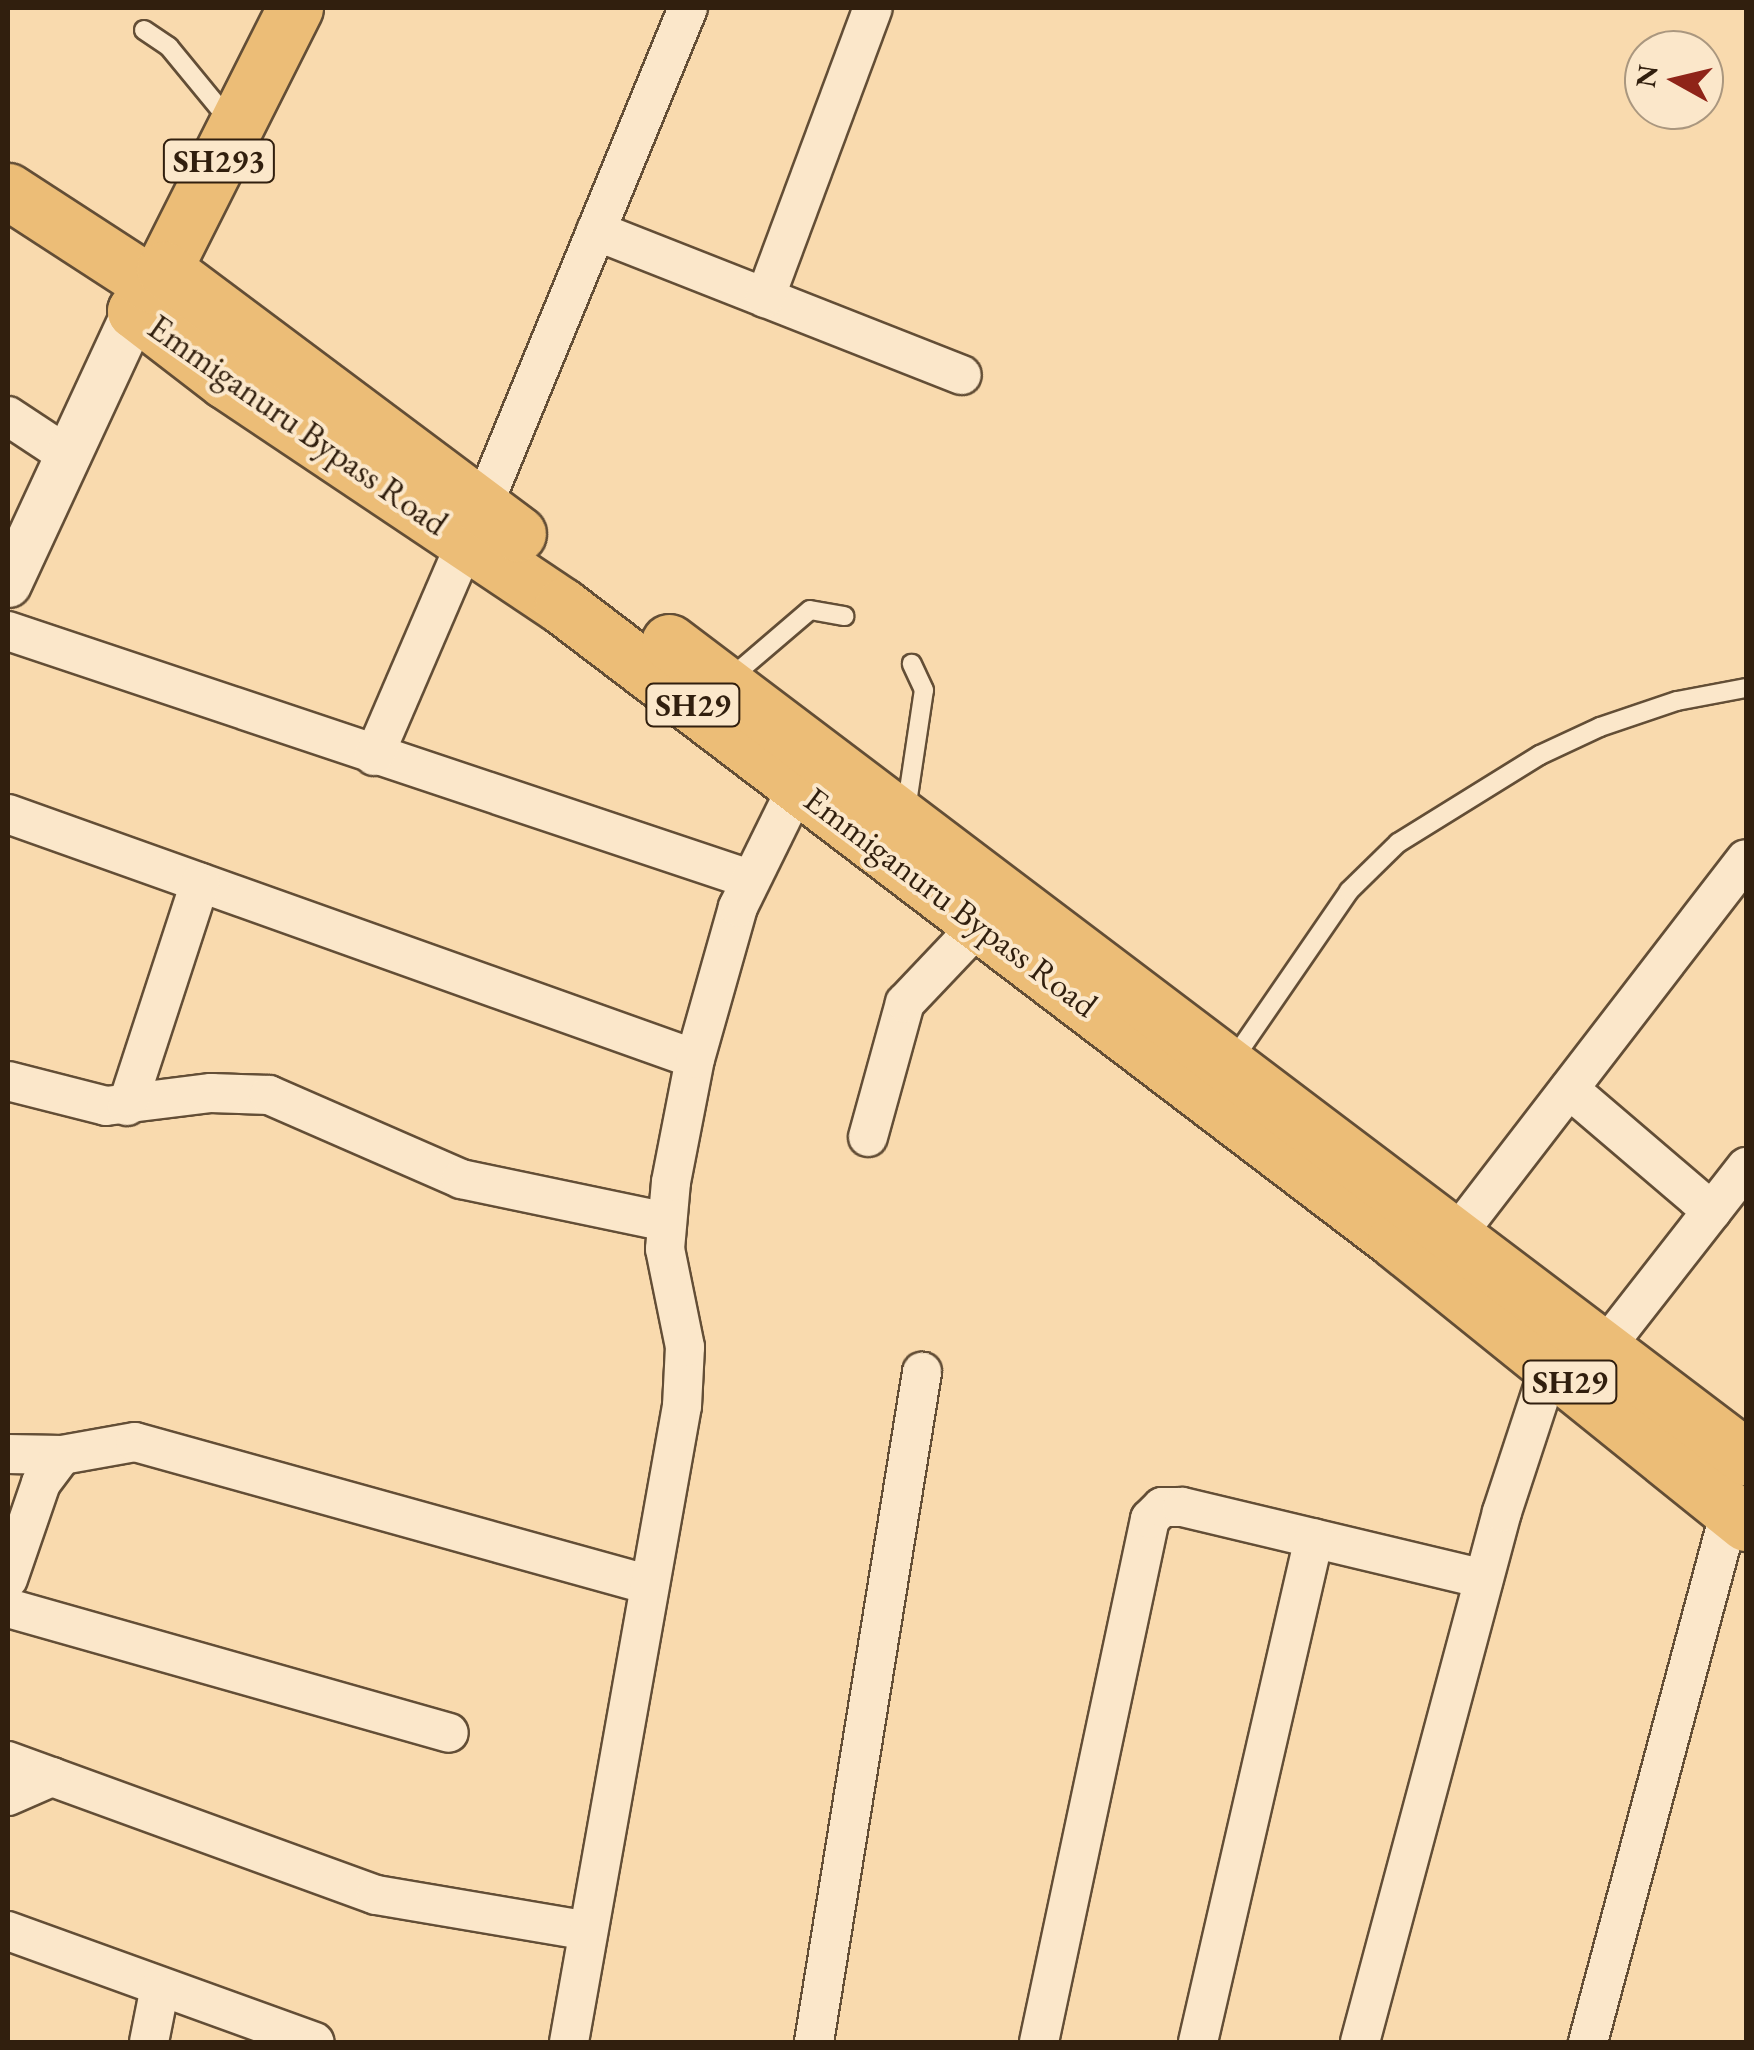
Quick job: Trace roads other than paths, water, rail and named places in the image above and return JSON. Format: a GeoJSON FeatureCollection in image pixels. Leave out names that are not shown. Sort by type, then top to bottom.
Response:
{"type":"FeatureCollection","features":[{"type":"Feature","properties":{"kind":"main road","name":"SH293"},"geometry":{"type":"LineString","coordinates":[[151,288],[296,8]]}},
{"type":"Feature","properties":{"kind":"main road","name":"Emmiganuru Bypass Road"},"geometry":{"type":"LineString","coordinates":[[8,191],[151,288],[226,381],[474,525],[562,606],[980,924],[1241,1090]]}},
{"type":"Feature","properties":{"kind":"main road","name":"SH29"},"geometry":{"type":"LineString","coordinates":[[474,525],[726,682],[905,815],[1241,1090],[1423,1230],[1604,1349],[1746,1456]]}},
{"type":"Feature","properties":{"kind":"main road","name":"SH29"},"geometry":{"type":"LineString","coordinates":[[1423,1230],[1550,1366],[1739,1517]]}},
{"type":"Feature","properties":{"kind":"street"},"geometry":{"type":"LineString","coordinates":[[374,756],[688,8]]}},
{"type":"Feature","properties":{"kind":"street"},"geometry":{"type":"LineString","coordinates":[[765,298],[872,8]]}},
{"type":"Feature","properties":{"kind":"street"},"geometry":{"type":"LineString","coordinates":[[596,231],[962,375]]}},
{"type":"Feature","properties":{"kind":"street"},"geometry":{"type":"LineString","coordinates":[[8,584],[151,288]]}},
{"type":"Feature","properties":{"kind":"street"},"geometry":{"type":"LineString","coordinates":[[8,416],[67,456]]}},
{"type":"Feature","properties":{"kind":"street"},"geometry":{"type":"LineString","coordinates":[[8,631],[748,879]]}},
{"type":"Feature","properties":{"kind":"street"},"geometry":{"type":"LineString","coordinates":[[569,2042],[682,1406],[680,1323],[666,1236],[695,1059],[748,879],[798,785]]}},
{"type":"Feature","properties":{"kind":"street"},"geometry":{"type":"LineString","coordinates":[[8,814],[695,1059]]}},
{"type":"Feature","properties":{"kind":"street"},"geometry":{"type":"LineString","coordinates":[[1423,1230],[1569,1088],[1746,859]]}},
{"type":"Feature","properties":{"kind":"street"},"geometry":{"type":"LineString","coordinates":[[127,1106],[200,883]]}},
{"type":"Feature","properties":{"kind":"street"},"geometry":{"type":"LineString","coordinates":[[868,1138],[905,1003],[980,924]]}},
{"type":"Feature","properties":{"kind":"street"},"geometry":{"type":"LineString","coordinates":[[8,1081],[68,1100],[127,1106],[211,1093],[269,1095],[461,1179],[666,1236]]}},
{"type":"Feature","properties":{"kind":"street"},"geometry":{"type":"LineString","coordinates":[[1569,1088],[1712,1211]]}},
{"type":"Feature","properties":{"kind":"street"},"geometry":{"type":"LineString","coordinates":[[1604,1349],[1746,1168]]}},
{"type":"Feature","properties":{"kind":"street"},"geometry":{"type":"LineString","coordinates":[[1360,2042],[1484,1579],[1550,1366]]}},
{"type":"Feature","properties":{"kind":"street"},"geometry":{"type":"LineString","coordinates":[[814,2042],[922,1372]]}},
{"type":"Feature","properties":{"kind":"street"},"geometry":{"type":"LineString","coordinates":[[8,1454],[62,1454],[135,1442],[650,1585]]}},
{"type":"Feature","properties":{"kind":"street"},"geometry":{"type":"LineString","coordinates":[[8,1580],[41,1483],[62,1454]]}},
{"type":"Feature","properties":{"kind":"street"},"geometry":{"type":"LineString","coordinates":[[1040,2042],[1150,1520],[1162,1507],[1182,1507],[1484,1579]]}},
{"type":"Feature","properties":{"kind":"street"},"geometry":{"type":"LineString","coordinates":[[1588,2042],[1739,1517]]}},
{"type":"Feature","properties":{"kind":"street"},"geometry":{"type":"LineString","coordinates":[[1198,2042],[1314,1538]]}},
{"type":"Feature","properties":{"kind":"street"},"geometry":{"type":"LineString","coordinates":[[8,1608],[449,1732]]}},
{"type":"Feature","properties":{"kind":"street"},"geometry":{"type":"LineString","coordinates":[[8,1762],[376,1895],[588,1931]]}},
{"type":"Feature","properties":{"kind":"street"},"geometry":{"type":"LineString","coordinates":[[8,1796],[52,1777]]}},
{"type":"Feature","properties":{"kind":"street"},"geometry":{"type":"LineString","coordinates":[[8,1931],[314,2042]]}},
{"type":"Feature","properties":{"kind":"street"},"geometry":{"type":"LineString","coordinates":[[149,2042],[160,1988]]}},
{"type":"Feature","properties":{"kind":"lane"},"geometry":{"type":"LineString","coordinates":[[144,30],[169,47],[236,128]]}},
{"type":"Feature","properties":{"kind":"lane"},"geometry":{"type":"LineString","coordinates":[[726,682],[810,610],[844,616]]}},
{"type":"Feature","properties":{"kind":"lane"},"geometry":{"type":"LineString","coordinates":[[905,815],[924,690],[912,664]]}},
{"type":"Feature","properties":{"kind":"lane"},"geometry":{"type":"LineString","coordinates":[[1241,1090],[1348,891],[1398,843],[1540,755],[1600,727],[1677,700],[1746,688]]}}]}
